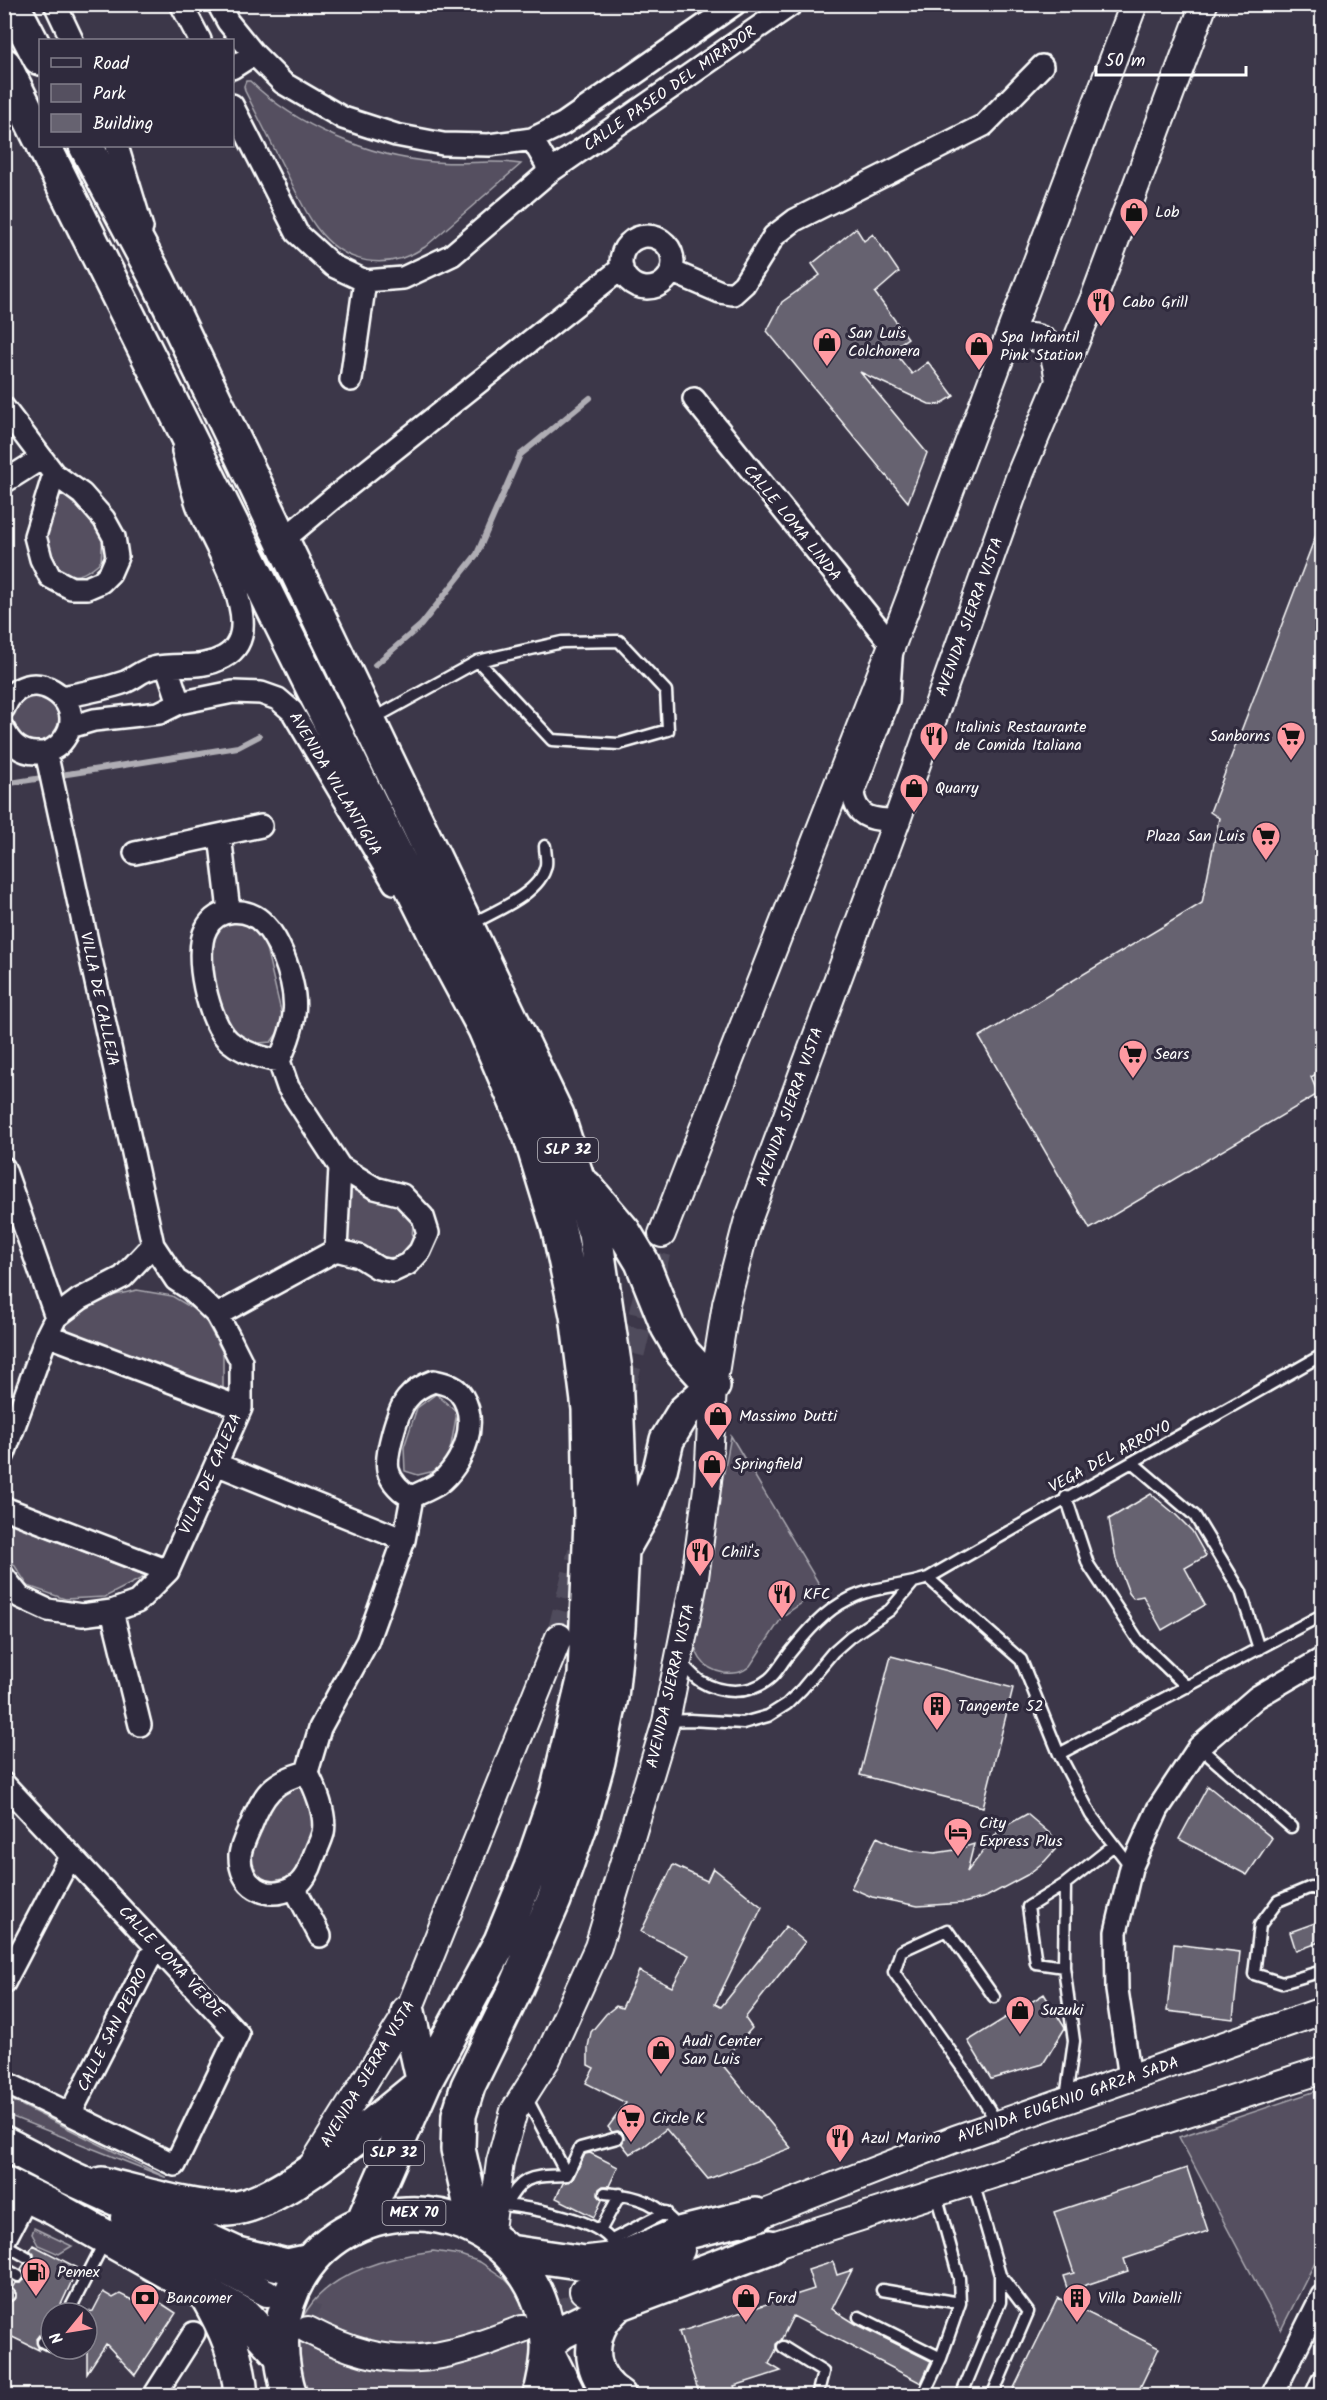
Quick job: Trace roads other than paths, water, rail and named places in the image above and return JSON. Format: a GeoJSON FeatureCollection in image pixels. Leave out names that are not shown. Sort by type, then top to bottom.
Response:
{"type":"FeatureCollection","features":[{"type":"Feature","properties":{"kind":"main road"},"geometry":{"type":"LineString","coordinates":[[12,4],[39,56]]}},
{"type":"Feature","properties":{"kind":"main road"},"geometry":{"type":"LineString","coordinates":[[4,65],[39,136]]}},
{"type":"Feature","properties":{"kind":"main road","name":"SLP 32"},"geometry":{"type":"LineString","coordinates":[[44,147],[448,960],[485,1029],[531,1135],[559,1230],[577,1315],[589,1409],[591,1518],[585,1676],[557,1793],[531,1868],[501,1941],[424,2083],[363,2222]]}},
{"type":"Feature","properties":{"kind":"main road","name":"SLP 32"},"geometry":{"type":"LineString","coordinates":[[87,147],[158,281],[557,1115],[595,1234],[615,1370],[622,1550],[618,1628],[611,1697],[598,1761],[580,1826],[554,1900],[515,1990],[468,2086],[459,2115],[458,2149],[495,2225]]}},
{"type":"Feature","properties":{"kind":"main road"},"geometry":{"type":"LineString","coordinates":[[577,1177],[624,1232],[642,1262],[668,1327],[683,1353],[713,1386],[684,1412],[667,1440],[660,1470],[645,1510],[622,1550]]}},
{"type":"Feature","properties":{"kind":"main road"},"geometry":{"type":"LineString","coordinates":[[69,2177],[190,2204],[229,2209],[255,2204],[307,2174],[424,2083],[408,2012]]}},
{"type":"Feature","properties":{"kind":"main road"},"geometry":{"type":"LineString","coordinates":[[4,2143],[69,2177],[237,2254],[287,2266],[310,2261]]}},
{"type":"Feature","properties":{"kind":"main road","name":"MEX 70"},"geometry":{"type":"LineString","coordinates":[[29,2196],[244,2316],[280,2379]]}},
{"type":"Feature","properties":{"kind":"main road","name":"MEX 70"},"geometry":{"type":"LineString","coordinates":[[280,2379],[283,2321],[293,2289],[310,2261],[334,2238],[363,2222],[391,2215],[420,2213],[495,2225]]}},
{"type":"Feature","properties":{"kind":"main road"},"geometry":{"type":"LineString","coordinates":[[495,2225],[585,2263],[624,2260],[674,2222],[756,2215]]}},
{"type":"Feature","properties":{"kind":"main road"},"geometry":{"type":"LineString","coordinates":[[495,2225],[530,2279],[543,2310],[534,2336],[539,2396]]}},
{"type":"Feature","properties":{"kind":"main road"},"geometry":{"type":"LineString","coordinates":[[534,2336],[572,2327],[596,2298],[770,2247]]}},
{"type":"Feature","properties":{"kind":"main road"},"geometry":{"type":"LineString","coordinates":[[206,2294],[224,2325],[234,2349],[241,2396]]}},
{"type":"Feature","properties":{"kind":"main road"},"geometry":{"type":"LineString","coordinates":[[596,2298],[603,2321],[594,2343],[593,2362],[600,2378],[619,2396]]}},
{"type":"Feature","properties":{"kind":"main road"},"geometry":{"type":"LineString","coordinates":[[534,2336],[568,2396]]}},
{"type":"Feature","properties":{"kind":"street"},"geometry":{"type":"LineString","coordinates":[[55,4],[72,39]]}},
{"type":"Feature","properties":{"kind":"street"},"geometry":{"type":"LineString","coordinates":[[181,4],[199,39]]}},
{"type":"Feature","properties":{"kind":"street","name":"CALLE PASEO DEL MIRADOR"},"geometry":{"type":"LineString","coordinates":[[218,4],[228,22],[254,54],[284,83],[343,118],[396,135],[443,144],[489,145],[532,139],[563,124],[735,4]]}},
{"type":"Feature","properties":{"kind":"street","name":"CALLE PASEO DEL MIRADOR"},"geometry":{"type":"LineString","coordinates":[[234,109],[297,232],[333,266],[365,281],[403,278],[452,255],[548,172],[792,4]]}},
{"type":"Feature","properties":{"kind":"street"},"geometry":{"type":"LineString","coordinates":[[662,1234],[892,645],[1134,4]]}},
{"type":"Feature","properties":{"kind":"street","name":"AVENIDA SIERRA VISTA"},"geometry":{"type":"LineString","coordinates":[[495,2225],[500,2162],[514,2111],[547,2059],[598,1947],[666,1722],[695,1577],[708,1481],[713,1386],[726,1304],[747,1223],[897,820],[1021,472],[1094,298],[1204,4]]}},
{"type":"Feature","properties":{"kind":"street"},"geometry":{"type":"LineString","coordinates":[[234,67],[254,54]]}},
{"type":"Feature","properties":{"kind":"street"},"geometry":{"type":"LineString","coordinates":[[671,271],[720,292],[733,294],[744,284],[774,236],[795,220],[984,124],[1042,66]]}},
{"type":"Feature","properties":{"kind":"street"},"geometry":{"type":"LineString","coordinates":[[643,69],[662,95]]}},
{"type":"Feature","properties":{"kind":"street"},"geometry":{"type":"LineString","coordinates":[[532,139],[546,163],[548,172]]}},
{"type":"Feature","properties":{"kind":"street"},"geometry":{"type":"LineString","coordinates":[[117,147],[158,281]]}},
{"type":"Feature","properties":{"kind":"street"},"geometry":{"type":"LineString","coordinates":[[646,236],[655,237],[667,245],[673,262],[671,271],[667,279],[660,284],[652,288],[642,288],[627,278],[622,268],[623,252],[635,239],[646,236]]}},
{"type":"Feature","properties":{"kind":"street"},"geometry":{"type":"LineString","coordinates":[[282,541],[622,268]]}},
{"type":"Feature","properties":{"kind":"street"},"geometry":{"type":"LineString","coordinates":[[351,380],[365,281]]}},
{"type":"Feature","properties":{"kind":"street"},"geometry":{"type":"LineString","coordinates":[[1007,342],[1030,337],[1041,340],[1053,351],[1059,381]]}},
{"type":"Feature","properties":{"kind":"street","name":"CALLE LOMA LINDA"},"geometry":{"type":"LineString","coordinates":[[694,399],[892,645]]}},
{"type":"Feature","properties":{"kind":"street"},"geometry":{"type":"LineString","coordinates":[[63,697],[127,681],[146,669],[196,667],[222,659],[237,646],[243,628],[243,614],[238,596],[197,504],[170,401]]}},
{"type":"Feature","properties":{"kind":"street"},"geometry":{"type":"LineString","coordinates":[[4,408],[48,466],[82,494],[104,519],[114,537],[117,557],[111,573],[101,582],[87,588],[71,588],[50,577],[41,559],[35,536],[48,466]]}},
{"type":"Feature","properties":{"kind":"street"},"geometry":{"type":"LineString","coordinates":[[4,482],[48,466]]}},
{"type":"Feature","properties":{"kind":"street"},"geometry":{"type":"LineString","coordinates":[[892,645],[888,701],[853,794],[854,804],[873,820],[897,820]]}},
{"type":"Feature","properties":{"kind":"street"},"geometry":{"type":"LineString","coordinates":[[167,667],[179,703]]}},
{"type":"Feature","properties":{"kind":"street"},"geometry":{"type":"LineString","coordinates":[[127,681],[138,715]]}},
{"type":"Feature","properties":{"kind":"street"},"geometry":{"type":"LineString","coordinates":[[4,730],[13,744],[13,750],[37,753],[47,759],[61,743],[70,726],[68,706],[63,697],[44,686],[33,685],[23,688],[5,704]]}},
{"type":"Feature","properties":{"kind":"street","name":"AVENIDA VILLANTIGUA"},"geometry":{"type":"LineString","coordinates":[[70,726],[94,720],[159,712],[179,703],[233,692],[261,693],[278,699],[292,711],[388,873],[448,960]]}},
{"type":"Feature","properties":{"kind":"street","name":"VILLA DE CALLEJA"},"geometry":{"type":"LineString","coordinates":[[47,759],[153,1245]]}},
{"type":"Feature","properties":{"kind":"street"},"geometry":{"type":"LineString","coordinates":[[135,853],[261,826]]}},
{"type":"Feature","properties":{"kind":"street"},"geometry":{"type":"LineString","coordinates":[[220,835],[229,911]]}},
{"type":"Feature","properties":{"kind":"street"},"geometry":{"type":"LineString","coordinates":[[217,1315],[336,1250],[359,1256],[378,1268],[393,1271],[408,1264],[414,1258],[420,1251],[428,1233],[423,1217],[402,1195],[375,1188],[340,1167],[288,1087],[279,1061],[292,1033],[295,1000],[288,968],[277,942],[263,922],[245,912],[229,911],[214,916],[205,930],[199,954],[210,1008],[216,1025],[227,1040],[242,1051],[264,1059],[279,1061]]}},
{"type":"Feature","properties":{"kind":"street"},"geometry":{"type":"LineString","coordinates":[[4,1167],[52,1326]]}},
{"type":"Feature","properties":{"kind":"street"},"geometry":{"type":"LineString","coordinates":[[336,1250],[340,1167]]}},
{"type":"Feature","properties":{"kind":"street"},"geometry":{"type":"LineString","coordinates":[[4,1454],[10,1419],[52,1326],[80,1299],[123,1277],[153,1245]]}},
{"type":"Feature","properties":{"kind":"street","name":"VILLA DE CALEZA"},"geometry":{"type":"LineString","coordinates":[[4,1577],[20,1597],[48,1610],[82,1615],[112,1611],[137,1602],[168,1571],[241,1407],[241,1361],[217,1315],[190,1289],[176,1280],[153,1245]]}},
{"type":"Feature","properties":{"kind":"street"},"geometry":{"type":"LineString","coordinates":[[52,1326],[241,1407]]}},
{"type":"Feature","properties":{"kind":"street"},"geometry":{"type":"LineString","coordinates":[[434,1381],[458,1391],[464,1400],[468,1416],[465,1450],[456,1465],[438,1484],[412,1497],[402,1492],[388,1470],[393,1429],[406,1400],[420,1387],[434,1381]]}},
{"type":"Feature","properties":{"kind":"street"},"geometry":{"type":"LineString","coordinates":[[216,1464],[404,1540]]}},
{"type":"Feature","properties":{"kind":"street"},"geometry":{"type":"LineString","coordinates":[[307,1772],[292,1776],[272,1786],[258,1805],[240,1853],[241,1873],[250,1885],[272,1894],[294,1887],[310,1869],[323,1830],[318,1795],[307,1772],[320,1728],[367,1642],[404,1540],[412,1497]]}},
{"type":"Feature","properties":{"kind":"street"},"geometry":{"type":"LineString","coordinates":[[4,1508],[168,1571]]}},
{"type":"Feature","properties":{"kind":"street"},"geometry":{"type":"LineString","coordinates":[[112,1611],[140,1725]]}},
{"type":"Feature","properties":{"kind":"street","name":"AVENIDA SIERRA VISTA"},"geometry":{"type":"LineString","coordinates":[[307,2174],[408,2012],[559,1637]]}},
{"type":"Feature","properties":{"kind":"street"},"geometry":{"type":"LineString","coordinates":[[1130,2078],[1117,1990],[1116,1932],[1131,1868],[1158,1809],[1199,1747],[1257,1697],[1323,1659]]}},
{"type":"Feature","properties":{"kind":"street","name":"CALLE LOMA VERDE"},"geometry":{"type":"LineString","coordinates":[[4,1784],[238,2034],[175,2165],[70,2114]]}},
{"type":"Feature","properties":{"kind":"street"},"geometry":{"type":"LineString","coordinates":[[4,1983],[71,1855]]}},
{"type":"Feature","properties":{"kind":"street"},"geometry":{"type":"LineString","coordinates":[[294,1887],[320,1936]]}},
{"type":"Feature","properties":{"kind":"street","name":"CALLE SAN PEDRO"},"geometry":{"type":"LineString","coordinates":[[70,2114],[156,1946]]}},
{"type":"Feature","properties":{"kind":"street","name":"AVENIDA EUGENIO GARZA SADA"},"geometry":{"type":"LineString","coordinates":[[596,2298],[638,2270],[756,2215],[998,2124],[1323,2011]]}},
{"type":"Feature","properties":{"kind":"street"},"geometry":{"type":"LineString","coordinates":[[596,2298],[624,2260],[770,2247],[1323,2070]]}},
{"type":"Feature","properties":{"kind":"street"},"geometry":{"type":"LineString","coordinates":[[4,2082],[70,2114]]}},
{"type":"Feature","properties":{"kind":"street"},"geometry":{"type":"LineString","coordinates":[[4,2242],[29,2196],[116,2228],[265,2298],[122,2218],[69,2177]]}},
{"type":"Feature","properties":{"kind":"street"},"geometry":{"type":"LineString","coordinates":[[1272,2396],[1323,2296]]}},
{"type":"Feature","properties":{"kind":"street"},"geometry":{"type":"LineString","coordinates":[[312,2324],[374,2342],[403,2346],[425,2346],[475,2332],[534,2336]]}},
{"type":"Feature","properties":{"kind":"street"},"geometry":{"type":"LineString","coordinates":[[154,2396],[194,2333]]}},
{"type":"Feature","properties":{"kind":"street"},"geometry":{"type":"LineString","coordinates":[[1316,2396],[1323,2382]]}},
{"type":"Feature","properties":{"kind":"lane"},"geometry":{"type":"LineString","coordinates":[[369,722],[478,661],[562,642],[619,641],[666,691],[668,730],[619,744],[552,740],[478,661]]}},
{"type":"Feature","properties":{"kind":"lane"},"geometry":{"type":"LineString","coordinates":[[467,926],[516,900],[537,885],[546,866],[545,846]]}},
{"type":"Feature","properties":{"kind":"lane","name":"VEGA DEL ARROYO"},"geometry":{"type":"LineString","coordinates":[[678,1660],[701,1681],[719,1689],[737,1692],[754,1688],[770,1679],[825,1614],[849,1598],[879,1588],[912,1584],[928,1578],[1066,1497],[1133,1463],[1323,1355]]}},
{"type":"Feature","properties":{"kind":"lane"},"geometry":{"type":"LineString","coordinates":[[1133,1463],[1195,1516],[1241,1592],[1259,1649]]}},
{"type":"Feature","properties":{"kind":"lane"},"geometry":{"type":"LineString","coordinates":[[1066,1497],[1088,1564],[1138,1640],[1187,1687]]}},
{"type":"Feature","properties":{"kind":"lane"},"geometry":{"type":"LineString","coordinates":[[928,1578],[1021,1660],[1059,1754],[1091,1815],[1131,1868]]}},
{"type":"Feature","properties":{"kind":"lane","name":"VEGA DEL ARROYO"},"geometry":{"type":"LineString","coordinates":[[666,1722],[690,1720],[743,1723],[768,1716],[787,1704],[833,1652],[850,1637],[890,1610],[912,1584]]}},
{"type":"Feature","properties":{"kind":"lane"},"geometry":{"type":"LineString","coordinates":[[1059,1754],[1323,1615]]}},
{"type":"Feature","properties":{"kind":"lane"},"geometry":{"type":"LineString","coordinates":[[1199,1747],[1291,1827]]}},
{"type":"Feature","properties":{"kind":"lane"},"geometry":{"type":"LineString","coordinates":[[1064,1967],[1036,1963],[1028,1907],[1065,1884],[1114,1845]]}},
{"type":"Feature","properties":{"kind":"lane"},"geometry":{"type":"LineString","coordinates":[[1065,1884],[1064,1967],[1074,2041],[1066,2100]]}},
{"type":"Feature","properties":{"kind":"lane"},"geometry":{"type":"LineString","coordinates":[[1323,1892],[1311,1887],[1278,1901],[1260,1925],[1254,1974],[1282,1983],[1323,1971]]}},
{"type":"Feature","properties":{"kind":"lane"},"geometry":{"type":"LineString","coordinates":[[994,1997],[947,1930],[901,1951],[894,1972],[968,2076],[998,2124]]}},
{"type":"Feature","properties":{"kind":"lane"},"geometry":{"type":"LineString","coordinates":[[525,2095],[567,2175]]}},
{"type":"Feature","properties":{"kind":"lane"},"geometry":{"type":"LineString","coordinates":[[567,2175],[580,2148],[617,2138]]}},
{"type":"Feature","properties":{"kind":"lane"},"geometry":{"type":"LineString","coordinates":[[495,2225],[517,2186],[534,2177],[567,2175]]}},
{"type":"Feature","properties":{"kind":"lane"},"geometry":{"type":"LineString","coordinates":[[961,2396],[1000,2302],[1000,2275],[973,2182]]}},
{"type":"Feature","properties":{"kind":"lane"},"geometry":{"type":"LineString","coordinates":[[605,2193],[620,2194],[651,2203],[674,2222]]}},
{"type":"Feature","properties":{"kind":"lane"},"geometry":{"type":"LineString","coordinates":[[923,2396],[941,2358],[960,2303],[959,2278],[936,2193]]}},
{"type":"Feature","properties":{"kind":"lane"},"geometry":{"type":"LineString","coordinates":[[600,2231],[620,2194]]}},
{"type":"Feature","properties":{"kind":"lane"},"geometry":{"type":"LineString","coordinates":[[495,2225],[528,2207],[590,2225],[600,2231],[624,2260]]}},
{"type":"Feature","properties":{"kind":"lane"},"geometry":{"type":"LineString","coordinates":[[72,2301],[107,2238]]}},
{"type":"Feature","properties":{"kind":"lane"},"geometry":{"type":"LineString","coordinates":[[4,2242],[27,2257]]}},
{"type":"Feature","properties":{"kind":"lane"},"geometry":{"type":"LineString","coordinates":[[4,2268],[18,2276]]}},
{"type":"Feature","properties":{"kind":"lane"},"geometry":{"type":"LineString","coordinates":[[992,2396],[1028,2312],[1000,2275]]}},
{"type":"Feature","properties":{"kind":"lane"},"geometry":{"type":"LineString","coordinates":[[72,2280],[82,2286]]}},
{"type":"Feature","properties":{"kind":"lane"},"geometry":{"type":"LineString","coordinates":[[882,2290],[960,2303]]}},
{"type":"Feature","properties":{"kind":"lane"},"geometry":{"type":"LineString","coordinates":[[859,2317],[941,2358]]}},
{"type":"Feature","properties":{"kind":"lane"},"geometry":{"type":"LineString","coordinates":[[783,2347],[824,2372],[817,2396]]}},
{"type":"Feature","properties":{"kind":"waterway"},"geometry":{"type":"LineString","coordinates":[[375,665],[421,625],[477,554],[520,455],[590,398]]}},
{"type":"Feature","properties":{"kind":"waterway"},"geometry":{"type":"LineString","coordinates":[[4,784],[238,747],[259,736]]}},
{"type":"Feature","properties":{"kind":"tunnel"},"geometry":{"type":"LineString","coordinates":[[622,1391],[662,1234]]}},
{"type":"Feature","properties":{"kind":"tunnel"},"geometry":{"type":"LineString","coordinates":[[559,1637],[581,1551]]}},
{"type":"Feature","properties":{"kind":"tunnel"},"geometry":{"type":"LineString","coordinates":[[273,2296],[315,2318]]}},
{"type":"Feature","properties":{"kind":"tunnel"},"geometry":{"type":"LineString","coordinates":[[527,2326],[588,2301]]}},
{"type":"Feature","properties":{"kind":"place","name":"Lob"},"geometry":{"type":"Point","coordinates":[1134,238]}},
{"type":"Feature","properties":{"kind":"place","name":"Cabo Grill"},"geometry":{"type":"Point","coordinates":[1101,328]}},
{"type":"Feature","properties":{"kind":"place","name":"San Luis Colchonera"},"geometry":{"type":"Point","coordinates":[827,368]}},
{"type":"Feature","properties":{"kind":"place","name":"Spa Infantil Pink Station"},"geometry":{"type":"Point","coordinates":[979,372]}},
{"type":"Feature","properties":{"kind":"place","name":"Italinis Restaurante de Comida Italiana"},"geometry":{"type":"Point","coordinates":[934,762]}},
{"type":"Feature","properties":{"kind":"place","name":"Sanborns"},"geometry":{"type":"Point","coordinates":[1291,762]}},
{"type":"Feature","properties":{"kind":"place","name":"Quarry"},"geometry":{"type":"Point","coordinates":[914,814]}},
{"type":"Feature","properties":{"kind":"place","name":"Plaza San Luis"},"geometry":{"type":"Point","coordinates":[1266,862]}},
{"type":"Feature","properties":{"kind":"place","name":"Sears"},"geometry":{"type":"Point","coordinates":[1133,1080]}},
{"type":"Feature","properties":{"kind":"place","name":"Massimo Dutti"},"geometry":{"type":"Point","coordinates":[718,1442]}},
{"type":"Feature","properties":{"kind":"place","name":"Springfield"},"geometry":{"type":"Point","coordinates":[712,1490]}},
{"type":"Feature","properties":{"kind":"place","name":"Chili's"},"geometry":{"type":"Point","coordinates":[700,1578]}},
{"type":"Feature","properties":{"kind":"place","name":"KFC"},"geometry":{"type":"Point","coordinates":[782,1620]}},
{"type":"Feature","properties":{"kind":"place","name":"Tangente 52"},"geometry":{"type":"Point","coordinates":[937,1732]}},
{"type":"Feature","properties":{"kind":"place","name":"City Express Plus"},"geometry":{"type":"Point","coordinates":[958,1858]}},
{"type":"Feature","properties":{"kind":"place","name":"Suzuki"},"geometry":{"type":"Point","coordinates":[1020,2036]}},
{"type":"Feature","properties":{"kind":"place","name":"Audi Center San Luis"},"geometry":{"type":"Point","coordinates":[661,2076]}},
{"type":"Feature","properties":{"kind":"place","name":"Circle K"},"geometry":{"type":"Point","coordinates":[631,2144]}},
{"type":"Feature","properties":{"kind":"place","name":"Azul Marino"},"geometry":{"type":"Point","coordinates":[840,2164]}},
{"type":"Feature","properties":{"kind":"place","name":"Pemex"},"geometry":{"type":"Point","coordinates":[36,2298]}},
{"type":"Feature","properties":{"kind":"place","name":"Bancomer"},"geometry":{"type":"Point","coordinates":[145,2324]}},
{"type":"Feature","properties":{"kind":"place","name":"Ford"},"geometry":{"type":"Point","coordinates":[746,2324]}},
{"type":"Feature","properties":{"kind":"place","name":"Villa Danielli"},"geometry":{"type":"Point","coordinates":[1077,2324]}}]}
